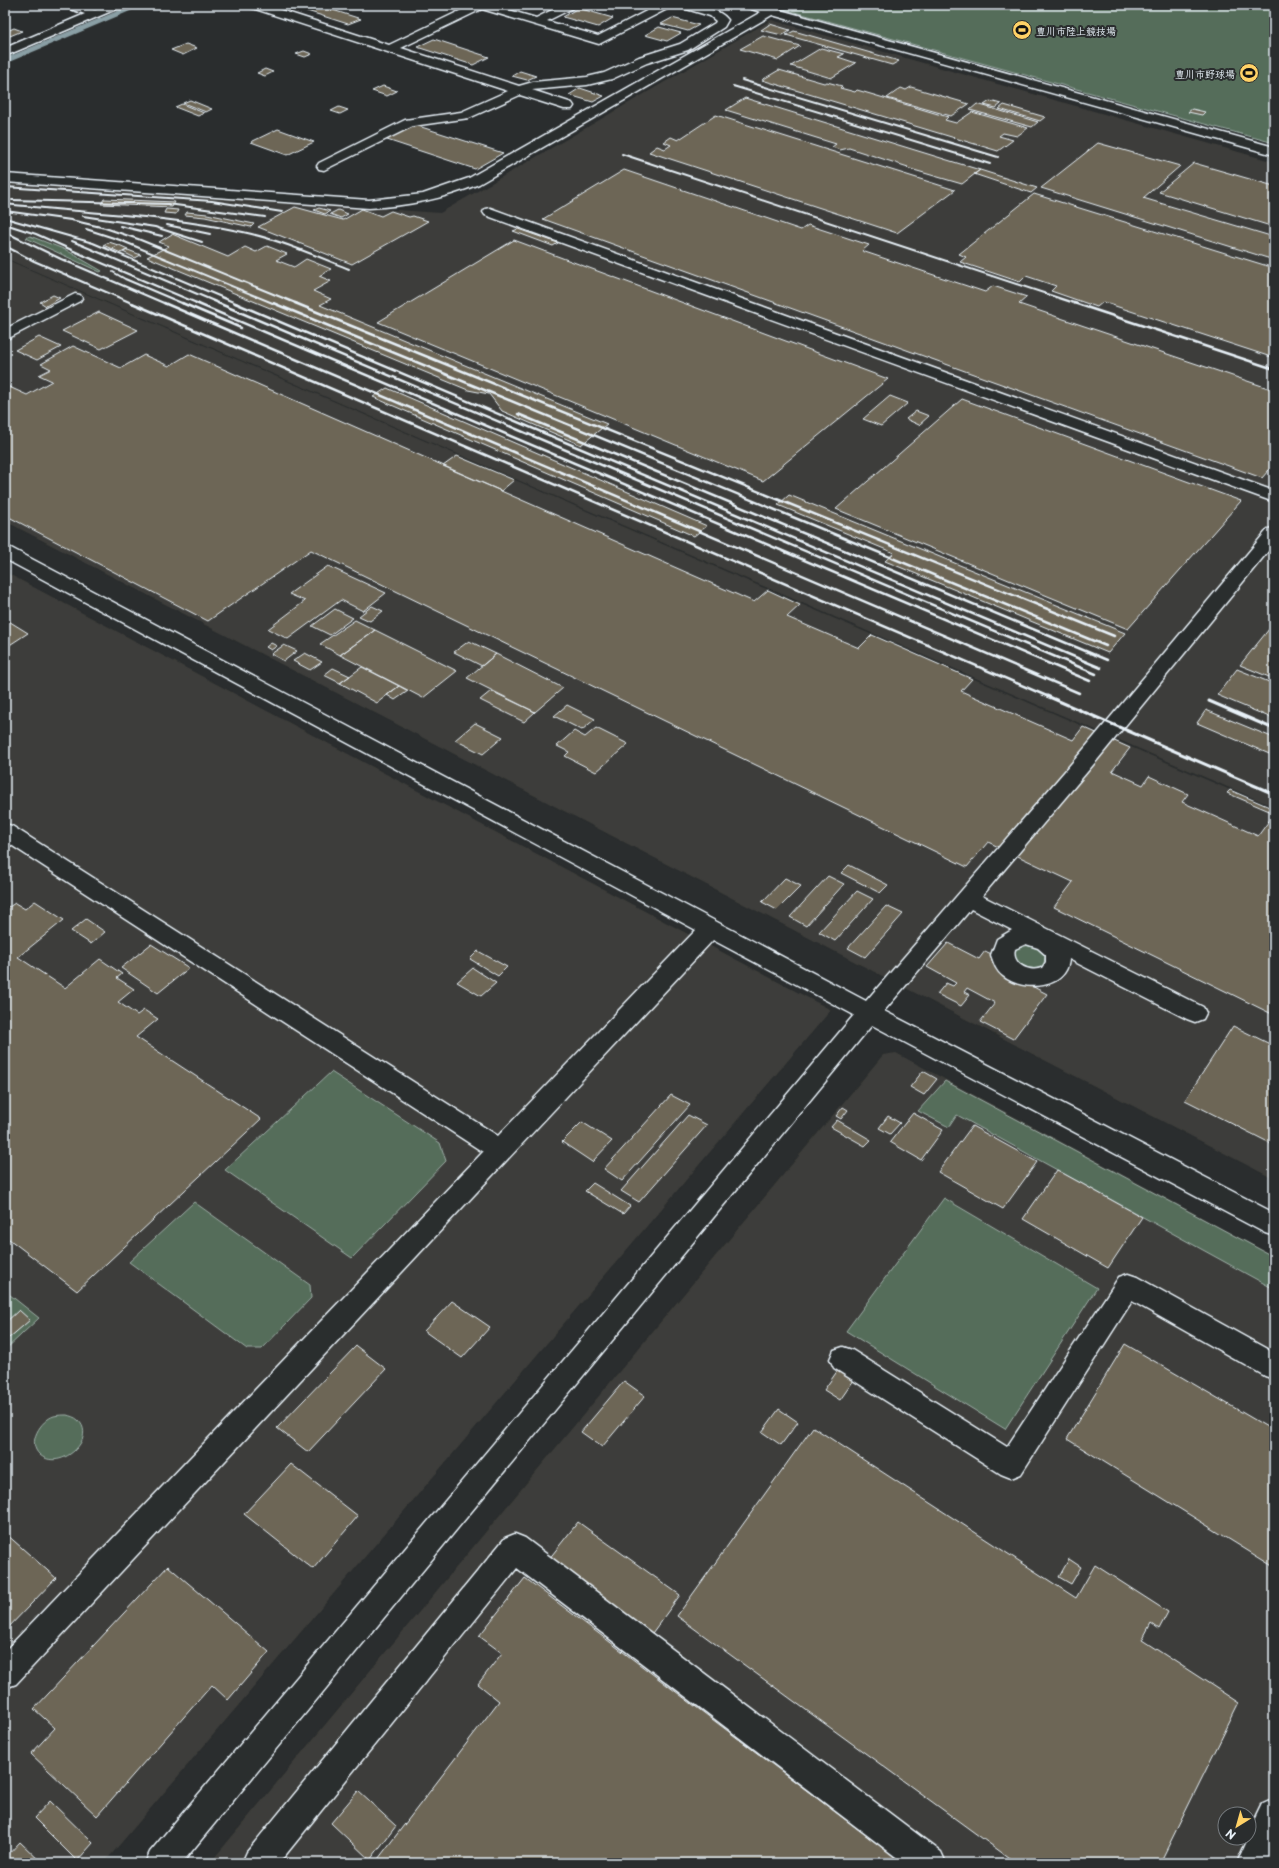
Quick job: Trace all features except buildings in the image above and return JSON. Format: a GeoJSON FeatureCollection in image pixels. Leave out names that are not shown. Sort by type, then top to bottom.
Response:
{"type":"FeatureCollection","features":[{"type":"Feature","properties":{"kind":"street"},"geometry":{"type":"LineString","coordinates":[[69,5],[96,14]]}},
{"type":"Feature","properties":{"kind":"street"},"geometry":{"type":"LineString","coordinates":[[5,52],[118,5]]}},
{"type":"Feature","properties":{"kind":"street"},"geometry":{"type":"LineString","coordinates":[[253,5],[568,106]]}},
{"type":"Feature","properties":{"kind":"street"},"geometry":{"type":"LineString","coordinates":[[390,49],[480,5],[599,40],[666,5]]}},
{"type":"Feature","properties":{"kind":"street"},"geometry":{"type":"LineString","coordinates":[[324,166],[403,126],[421,121],[464,115],[520,90],[543,85],[579,82],[608,76],[642,60],[684,47],[720,25],[722,20],[714,14],[684,5]]}},
{"type":"Feature","properties":{"kind":"street"},"geometry":{"type":"LineString","coordinates":[[749,5],[1274,152]]}},
{"type":"Feature","properties":{"kind":"street"},"geometry":{"type":"LineString","coordinates":[[536,22],[569,6]]}},
{"type":"Feature","properties":{"kind":"street"},"geometry":{"type":"LineString","coordinates":[[5,178],[369,204],[422,199],[452,191],[474,181],[771,11]]}},
{"type":"Feature","properties":{"kind":"street"},"geometry":{"type":"LineString","coordinates":[[610,23],[640,32]]}},
{"type":"Feature","properties":{"kind":"street"},"geometry":{"type":"LineString","coordinates":[[490,212],[1274,497]]}},
{"type":"Feature","properties":{"kind":"street"},"geometry":{"type":"LineString","coordinates":[[5,335],[75,298]]}},
{"type":"Feature","properties":{"kind":"street"},"geometry":{"type":"LineString","coordinates":[[161,1863],[869,1013],[1091,754],[1274,533]]}},
{"type":"Feature","properties":{"kind":"street"},"geometry":{"type":"LineString","coordinates":[[5,552],[869,1013],[1274,1225]]}},
{"type":"Feature","properties":{"kind":"street"},"geometry":{"type":"LineString","coordinates":[[5,831],[501,1151]]}},
{"type":"Feature","properties":{"kind":"street"},"geometry":{"type":"LineString","coordinates":[[968,898],[1045,939],[1195,1014]]}},
{"type":"Feature","properties":{"kind":"street"},"geometry":{"type":"LineString","coordinates":[[5,1673],[711,928]]}},
{"type":"Feature","properties":{"kind":"street"},"geometry":{"type":"LineString","coordinates":[[843,1359],[1011,1465],[1128,1285],[1274,1367]]}},
{"type":"Feature","properties":{"kind":"street"},"geometry":{"type":"LineString","coordinates":[[258,1863],[515,1548],[930,1863]]}},
{"type":"Feature","properties":{"kind":"street"},"geometry":{"type":"LineString","coordinates":[[1252,1863],[1274,1815]]}},
{"type":"Feature","properties":{"kind":"shaded area"},"geometry":{"type":"Polygon","coordinates":[[[771,20],[1274,162],[1274,807],[5,258],[5,183],[440,213],[771,20]]]}},
{"type":"Feature","properties":{"kind":"shaded area"},"geometry":{"type":"Polygon","coordinates":[[[5,259],[1274,809],[1274,1179],[5,521],[5,259]]]}},
{"type":"Feature","properties":{"kind":"shaded area"},"geometry":{"type":"Polygon","coordinates":[[[5,572],[831,1010],[104,1863],[5,1863],[5,572]]]}},
{"type":"Feature","properties":{"kind":"shaded area"},"geometry":{"type":"Polygon","coordinates":[[[896,1053],[1274,1256],[1274,1863],[210,1863],[883,1055],[896,1053]]]}},
{"type":"Feature","properties":{"kind":"green space"},"geometry":{"type":"Polygon","coordinates":[[[769,5],[1274,5],[1274,143],[769,5]]]}},
{"type":"Feature","properties":{"kind":"green space"},"geometry":{"type":"Polygon","coordinates":[[[30,236],[66,250],[102,271],[100,272],[26,238],[30,236]]]}},
{"type":"Feature","properties":{"kind":"green space"},"geometry":{"type":"Polygon","coordinates":[[[1029,945],[1039,949],[1045,956],[1044,964],[1036,969],[1025,967],[1014,959],[1014,951],[1018,948],[1029,945]]]}},
{"type":"Feature","properties":{"kind":"green space"},"geometry":{"type":"Polygon","coordinates":[[[331,1072],[440,1143],[446,1161],[352,1258],[225,1170],[331,1072]]]}},
{"type":"Feature","properties":{"kind":"green space"},"geometry":{"type":"Polygon","coordinates":[[[945,1081],[1274,1257],[1274,1289],[957,1115],[949,1127],[918,1111],[945,1081]]]}},
{"type":"Feature","properties":{"kind":"green space"},"geometry":{"type":"Polygon","coordinates":[[[944,1198],[1097,1288],[1005,1429],[846,1331],[944,1198]]]}},
{"type":"Feature","properties":{"kind":"green space"},"geometry":{"type":"Polygon","coordinates":[[[194,1202],[310,1285],[311,1298],[262,1349],[247,1349],[129,1262],[194,1202]]]}},
{"type":"Feature","properties":{"kind":"green space"},"geometry":{"type":"Polygon","coordinates":[[[5,1291],[39,1318],[5,1350],[5,1291]]]}},
{"type":"Feature","properties":{"kind":"green space"},"geometry":{"type":"Polygon","coordinates":[[[59,1415],[67,1415],[77,1419],[83,1428],[83,1436],[80,1444],[74,1451],[57,1459],[48,1459],[40,1455],[34,1444],[40,1427],[49,1418],[59,1415]]]}},
{"type":"Feature","properties":{"kind":"waterway"},"geometry":{"type":"LineString","coordinates":[[5,61],[138,5]]}},
{"type":"Feature","properties":{"kind":"railway"},"geometry":{"type":"LineString","coordinates":[[742,80],[998,157]]}},
{"type":"Feature","properties":{"kind":"railway"},"geometry":{"type":"LineString","coordinates":[[733,86],[990,164]]}},
{"type":"Feature","properties":{"kind":"railway"},"geometry":{"type":"LineString","coordinates":[[622,154],[1077,304]]}},
{"type":"Feature","properties":{"kind":"railway"},"geometry":{"type":"LineString","coordinates":[[5,187],[212,201],[282,212]]}},
{"type":"Feature","properties":{"kind":"railway"},"geometry":{"type":"LineString","coordinates":[[12,200],[168,204],[265,217]]}},
{"type":"Feature","properties":{"kind":"railway"},"geometry":{"type":"LineString","coordinates":[[5,204],[154,218],[214,226],[270,239],[349,269]]}},
{"type":"Feature","properties":{"kind":"railway"},"geometry":{"type":"LineString","coordinates":[[5,211],[71,220],[105,228],[138,239],[298,304]]}},
{"type":"Feature","properties":{"kind":"railway"},"geometry":{"type":"LineString","coordinates":[[83,216],[155,227],[202,242]]}},
{"type":"Feature","properties":{"kind":"railway"},"geometry":{"type":"LineString","coordinates":[[5,218],[93,243],[238,304]]}},
{"type":"Feature","properties":{"kind":"railway"},"geometry":{"type":"LineString","coordinates":[[5,224],[36,234],[94,260]]}},
{"type":"Feature","properties":{"kind":"railway"},"geometry":{"type":"LineString","coordinates":[[167,225],[210,234]]}},
{"type":"Feature","properties":{"kind":"railway"},"geometry":{"type":"LineString","coordinates":[[120,226],[162,236]]}},
{"type":"Feature","properties":{"kind":"railway"},"geometry":{"type":"LineString","coordinates":[[86,229],[120,240],[275,304]]}},
{"type":"Feature","properties":{"kind":"railway"},"geometry":{"type":"LineString","coordinates":[[5,232],[61,259],[166,304]]}},
{"type":"Feature","properties":{"kind":"railway"},"geometry":{"type":"LineString","coordinates":[[72,241],[221,304]]}},
{"type":"Feature","properties":{"kind":"railway"},"geometry":{"type":"LineString","coordinates":[[5,246],[34,261],[134,304]]}},
{"type":"Feature","properties":{"kind":"railway"},"geometry":{"type":"LineString","coordinates":[[90,258],[199,304]]}},
{"type":"Feature","properties":{"kind":"railway"},"geometry":{"type":"LineString","coordinates":[[113,272],[125,279],[184,304]]}},
{"type":"Feature","properties":{"kind":"railway"},"geometry":{"type":"LineString","coordinates":[[132,303],[1049,697]]}},
{"type":"Feature","properties":{"kind":"railway"},"geometry":{"type":"LineString","coordinates":[[164,303],[1079,693]]}},
{"type":"Feature","properties":{"kind":"railway"},"geometry":{"type":"LineString","coordinates":[[182,303],[241,328]]}},
{"type":"Feature","properties":{"kind":"railway"},"geometry":{"type":"LineString","coordinates":[[196,303],[1090,681]]}},
{"type":"Feature","properties":{"kind":"railway"},"geometry":{"type":"LineString","coordinates":[[218,303],[1096,674]]}},
{"type":"Feature","properties":{"kind":"railway"},"geometry":{"type":"LineString","coordinates":[[235,303],[1101,668]]}},
{"type":"Feature","properties":{"kind":"railway"},"geometry":{"type":"LineString","coordinates":[[273,303],[1106,646]]}},
{"type":"Feature","properties":{"kind":"railway"},"geometry":{"type":"LineString","coordinates":[[295,303],[1114,636]]}},
{"type":"Feature","properties":{"kind":"railway"},"geometry":{"type":"LineString","coordinates":[[1074,303],[1274,369]]}},
{"type":"Feature","properties":{"kind":"railway"},"geometry":{"type":"LineString","coordinates":[[518,414],[1107,660]]}},
{"type":"Feature","properties":{"kind":"railway"},"geometry":{"type":"LineString","coordinates":[[1047,696],[1274,794]]}},
{"type":"Feature","properties":{"kind":"railway"},"geometry":{"type":"LineString","coordinates":[[1209,701],[1274,729]]}},
{"type":"Feature","properties":{"kind":"place","name":"豊川市陸上競技場"},"geometry":{"type":"Point","coordinates":[1022,30]}},
{"type":"Feature","properties":{"kind":"place","name":"豊川市野球場"},"geometry":{"type":"Point","coordinates":[1249,73]}}]}
